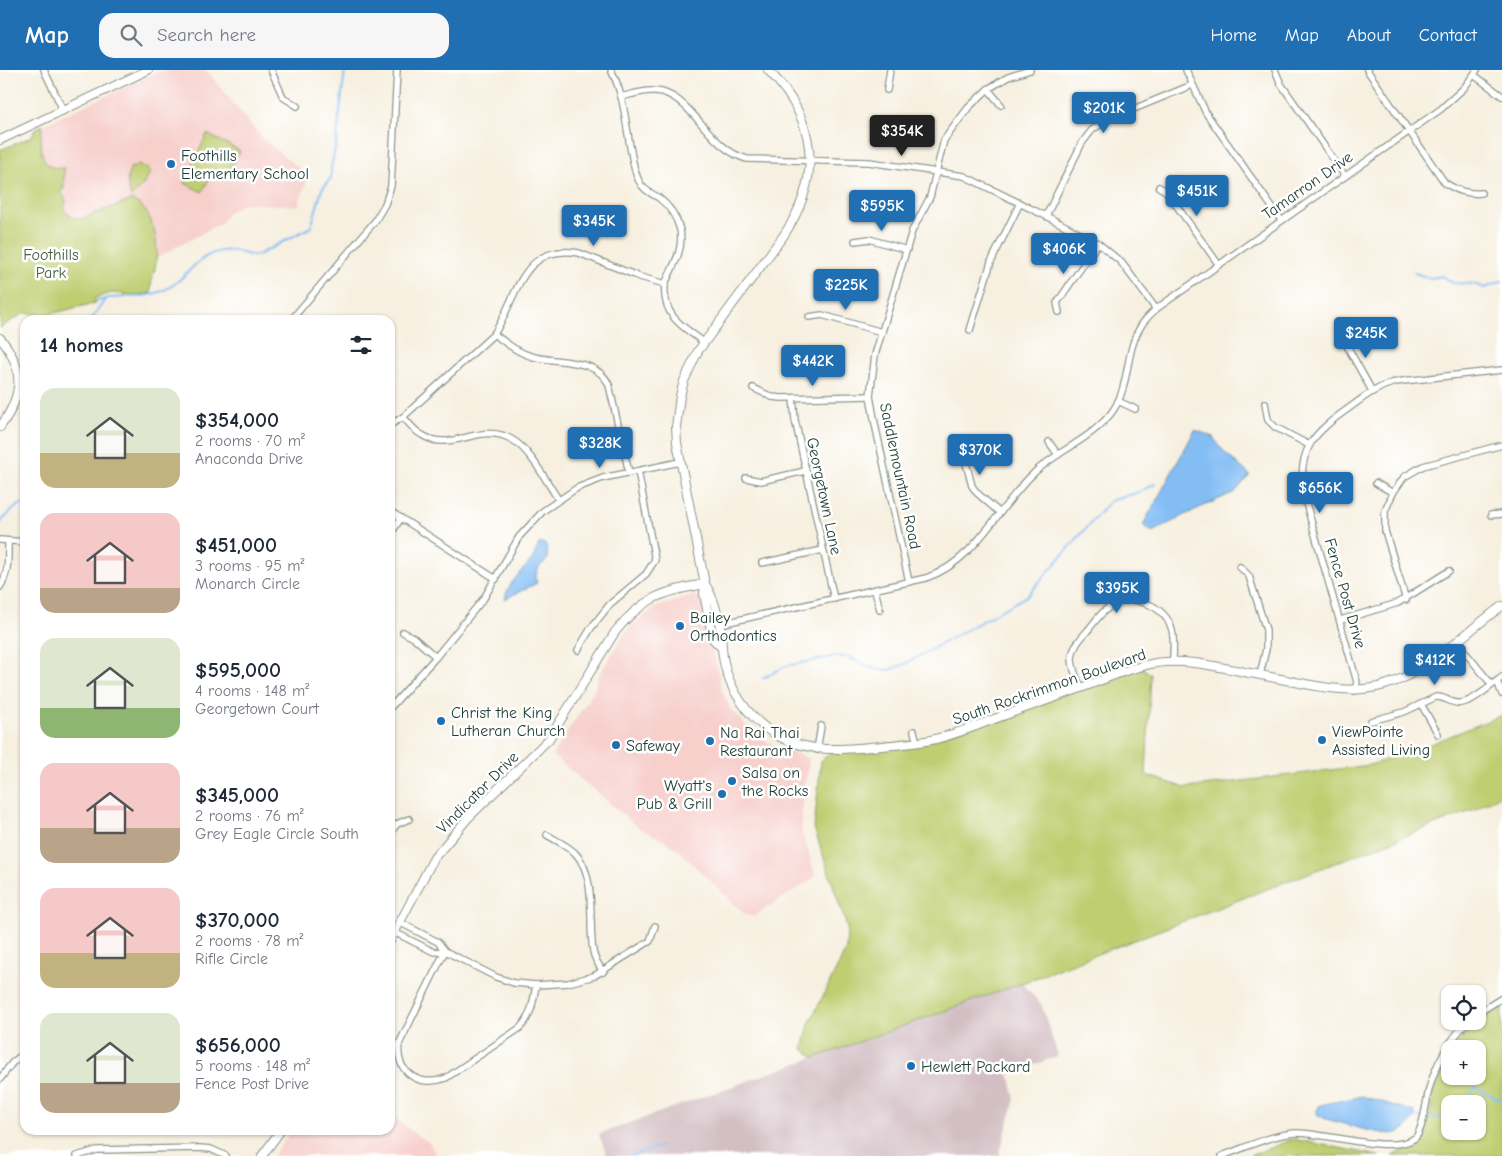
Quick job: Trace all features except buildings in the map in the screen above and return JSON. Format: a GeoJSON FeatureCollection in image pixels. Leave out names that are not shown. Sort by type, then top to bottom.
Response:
{"type":"FeatureCollection","features":[{"type":"Feature","properties":{"kind":"main road"},"geometry":{"type":"LineString","coordinates":[[0,140],[148,70]]}},
{"type":"Feature","properties":{"kind":"main road","name":"South Rockrimmon Boulevard"},"geometry":{"type":"LineString","coordinates":[[768,70],[787,91],[800,114],[806,130],[810,161],[804,200],[793,222],[704,342],[689,368],[680,396],[676,427],[680,462],[706,584],[713,599],[720,624],[722,648],[729,677],[749,713],[779,737],[797,745],[817,750],[917,742],[946,736],[1141,667],[1173,661],[1202,664],[1355,691],[1384,686],[1408,676],[1502,606]]}},
{"type":"Feature","properties":{"kind":"main road"},"geometry":{"type":"LineString","coordinates":[[0,338],[17,367],[18,381],[16,398],[12,409],[0,427]]}},
{"type":"Feature","properties":{"kind":"main road","name":"South Rockrimmon Boulevard"},"geometry":{"type":"LineString","coordinates":[[706,584],[704,594],[713,639],[722,648]]}},
{"type":"Feature","properties":{"kind":"main road","name":"Vindicator Drive"},"geometry":{"type":"LineString","coordinates":[[395,930],[426,871],[442,847],[468,818],[548,739],[624,620],[634,610],[654,597],[706,584]]}},
{"type":"Feature","properties":{"kind":"main road"},"geometry":{"type":"LineString","coordinates":[[262,1156],[277,1135]]}},
{"type":"Feature","properties":{"kind":"street"},"geometry":{"type":"LineString","coordinates":[[44,70],[63,110]]}},
{"type":"Feature","properties":{"kind":"street"},"geometry":{"type":"LineString","coordinates":[[271,70],[283,97],[297,106]]}},
{"type":"Feature","properties":{"kind":"street"},"geometry":{"type":"LineString","coordinates":[[296,315],[375,221],[385,204],[392,177],[397,70]]}},
{"type":"Feature","properties":{"kind":"street"},"geometry":{"type":"LineString","coordinates":[[611,70],[621,97],[633,164],[638,181],[643,188],[666,204],[677,221],[680,231],[681,240],[678,259],[665,284],[665,299],[671,314],[682,327],[704,342]]}},
{"type":"Feature","properties":{"kind":"street"},"geometry":{"type":"LineString","coordinates":[[887,90],[890,70]]}},
{"type":"Feature","properties":{"kind":"street","name":"Saddlemountain Road"},"geometry":{"type":"LineString","coordinates":[[909,582],[870,396],[872,368],[912,231],[930,197],[934,173],[944,140],[968,108],[988,89],[1008,77],[1030,70]]}},
{"type":"Feature","properties":{"kind":"street"},"geometry":{"type":"LineString","coordinates":[[1186,70],[1206,113],[1281,220]]}},
{"type":"Feature","properties":{"kind":"street"},"geometry":{"type":"LineString","coordinates":[[1275,70],[1281,84],[1345,176]]}},
{"type":"Feature","properties":{"kind":"street"},"geometry":{"type":"LineString","coordinates":[[1367,70],[1445,183],[1458,191],[1468,194],[1481,192]]}},
{"type":"Feature","properties":{"kind":"street"},"geometry":{"type":"LineString","coordinates":[[1475,73],[1502,96]]}},
{"type":"Feature","properties":{"kind":"street","name":"Tamarron Drive"},"geometry":{"type":"LineString","coordinates":[[720,624],[909,582],[935,575],[954,565],[968,552],[1034,473],[1104,422],[1118,401],[1125,382],[1136,335],[1146,318],[1156,309],[1454,98],[1475,73]]}},
{"type":"Feature","properties":{"kind":"street"},"geometry":{"type":"LineString","coordinates":[[1046,216],[1082,143],[1092,130],[1107,120],[1192,85]]}},
{"type":"Feature","properties":{"kind":"street"},"geometry":{"type":"LineString","coordinates":[[988,89],[1001,105]]}},
{"type":"Feature","properties":{"kind":"street"},"geometry":{"type":"LineString","coordinates":[[621,97],[656,90],[673,97],[687,108],[719,144],[738,157],[757,160],[869,162],[964,176],[1098,243],[1121,262],[1156,309]]}},
{"type":"Feature","properties":{"kind":"street"},"geometry":{"type":"LineString","coordinates":[[1159,187],[1166,191],[1219,265]]}},
{"type":"Feature","properties":{"kind":"street"},"geometry":{"type":"LineString","coordinates":[[970,330],[991,262],[1020,203]]}},
{"type":"Feature","properties":{"kind":"street"},"geometry":{"type":"LineString","coordinates":[[855,241],[869,239],[907,250]]}},
{"type":"Feature","properties":{"kind":"street"},"geometry":{"type":"LineString","coordinates":[[1059,312],[1057,303],[1098,243]]}},
{"type":"Feature","properties":{"kind":"street"},"geometry":{"type":"LineString","coordinates":[[395,422],[494,334],[524,273],[539,259],[557,252],[569,251],[579,253],[640,277],[665,284]]}},
{"type":"Feature","properties":{"kind":"street"},"geometry":{"type":"LineString","coordinates":[[809,318],[822,315],[882,332]]}},
{"type":"Feature","properties":{"kind":"street"},"geometry":{"type":"LineString","coordinates":[[494,334],[514,349],[525,354],[584,365],[601,372],[606,378],[612,393],[629,473]]}},
{"type":"Feature","properties":{"kind":"street"},"geometry":{"type":"LineString","coordinates":[[1342,338],[1372,391]]}},
{"type":"Feature","properties":{"kind":"street"},"geometry":{"type":"LineString","coordinates":[[1264,403],[1268,420],[1275,427],[1309,445],[1314,436],[1326,424],[1372,391],[1401,381],[1502,370]]}},
{"type":"Feature","properties":{"kind":"street"},"geometry":{"type":"LineString","coordinates":[[753,388],[772,397],[870,396]]}},
{"type":"Feature","properties":{"kind":"street","name":"Georgetown Lane"},"geometry":{"type":"LineString","coordinates":[[794,398],[795,420],[805,471],[834,599]]}},
{"type":"Feature","properties":{"kind":"street"},"geometry":{"type":"LineString","coordinates":[[1118,401],[1135,409]]}},
{"type":"Feature","properties":{"kind":"street"},"geometry":{"type":"LineString","coordinates":[[402,416],[416,432],[433,440],[457,440],[484,433],[503,435],[512,439],[527,453],[558,499]]}},
{"type":"Feature","properties":{"kind":"street"},"geometry":{"type":"LineString","coordinates":[[960,440],[972,486],[982,499],[1000,513]]}},
{"type":"Feature","properties":{"kind":"street"},"geometry":{"type":"LineString","coordinates":[[1049,442],[1058,455]]}},
{"type":"Feature","properties":{"kind":"street","name":"Fence Post Drive"},"geometry":{"type":"LineString","coordinates":[[1309,445],[1302,472],[1304,496],[1341,620],[1357,682],[1355,691]]}},
{"type":"Feature","properties":{"kind":"street"},"geometry":{"type":"LineString","coordinates":[[1406,600],[1386,531],[1385,511],[1393,492],[1404,477],[1423,466],[1502,445]]}},
{"type":"Feature","properties":{"kind":"street"},"geometry":{"type":"LineString","coordinates":[[395,702],[436,657],[484,598],[519,537],[543,511],[558,499],[577,488],[603,478],[680,462]]}},
{"type":"Feature","properties":{"kind":"street"},"geometry":{"type":"LineString","coordinates":[[578,650],[591,628],[610,604],[646,574],[655,560],[638,471]]}},
{"type":"Feature","properties":{"kind":"street"},"geometry":{"type":"LineString","coordinates":[[746,478],[761,481],[805,471]]}},
{"type":"Feature","properties":{"kind":"street"},"geometry":{"type":"LineString","coordinates":[[1376,483],[1393,492]]}},
{"type":"Feature","properties":{"kind":"street"},"geometry":{"type":"LineString","coordinates":[[395,514],[496,579]]}},
{"type":"Feature","properties":{"kind":"street"},"geometry":{"type":"LineString","coordinates":[[1491,515],[1502,514]]}},
{"type":"Feature","properties":{"kind":"street"},"geometry":{"type":"LineString","coordinates":[[395,527],[401,518]]}},
{"type":"Feature","properties":{"kind":"street"},"geometry":{"type":"LineString","coordinates":[[0,540],[20,542]]}},
{"type":"Feature","properties":{"kind":"street"},"geometry":{"type":"LineString","coordinates":[[0,587],[7,570],[8,541]]}},
{"type":"Feature","properties":{"kind":"street"},"geometry":{"type":"LineString","coordinates":[[762,563],[823,550]]}},
{"type":"Feature","properties":{"kind":"street"},"geometry":{"type":"LineString","coordinates":[[1240,567],[1249,576],[1266,630],[1266,649],[1260,675]]}},
{"type":"Feature","properties":{"kind":"street"},"geometry":{"type":"LineString","coordinates":[[1341,620],[1406,600],[1449,571]]}},
{"type":"Feature","properties":{"kind":"street"},"geometry":{"type":"LineString","coordinates":[[875,590],[880,610]]}},
{"type":"Feature","properties":{"kind":"street"},"geometry":{"type":"LineString","coordinates":[[1080,688],[1072,660],[1076,645],[1102,612],[1124,597],[1153,606],[1166,618],[1171,626],[1173,635],[1173,661]]}},
{"type":"Feature","properties":{"kind":"street"},"geometry":{"type":"LineString","coordinates":[[403,632],[414,638],[436,657]]}},
{"type":"Feature","properties":{"kind":"street"},"geometry":{"type":"LineString","coordinates":[[1456,641],[1497,681],[1502,694]]}},
{"type":"Feature","properties":{"kind":"street"},"geometry":{"type":"LineString","coordinates":[[1371,721],[1404,712],[1440,696],[1456,703],[1466,703],[1497,681]]}},
{"type":"Feature","properties":{"kind":"street"},"geometry":{"type":"LineString","coordinates":[[1000,704],[1003,716]]}},
{"type":"Feature","properties":{"kind":"street"},"geometry":{"type":"LineString","coordinates":[[1421,704],[1438,734]]}},
{"type":"Feature","properties":{"kind":"street"},"geometry":{"type":"LineString","coordinates":[[817,750],[821,726]]}},
{"type":"Feature","properties":{"kind":"street"},"geometry":{"type":"LineString","coordinates":[[914,731],[917,742]]}},
{"type":"Feature","properties":{"kind":"street"},"geometry":{"type":"LineString","coordinates":[[395,827],[397,824],[409,819]]}},
{"type":"Feature","properties":{"kind":"street"},"geometry":{"type":"LineString","coordinates":[[547,836],[569,847],[576,853],[584,867],[588,886],[593,952],[603,972]]}},
{"type":"Feature","properties":{"kind":"street"},"geometry":{"type":"LineString","coordinates":[[399,922],[438,942],[445,951],[504,980],[536,985],[578,982],[603,972],[650,940],[655,926]]}},
{"type":"Feature","properties":{"kind":"street"},"geometry":{"type":"LineString","coordinates":[[395,932],[434,952],[445,951]]}},
{"type":"Feature","properties":{"kind":"street"},"geometry":{"type":"LineString","coordinates":[[445,951],[398,1050],[401,1063],[409,1074],[419,1081],[432,1082],[446,1078],[520,1028],[532,1009],[536,985]]}},
{"type":"Feature","properties":{"kind":"street"},"geometry":{"type":"LineString","coordinates":[[1486,1008],[1502,998]]}},
{"type":"Feature","properties":{"kind":"street"},"geometry":{"type":"LineString","coordinates":[[1222,1156],[1275,1137],[1296,1133],[1382,1147],[1396,1147],[1412,1140],[1417,1135],[1422,1121],[1437,1065],[1450,1043],[1461,1030]]}},
{"type":"Feature","properties":{"kind":"street"},"geometry":{"type":"LineString","coordinates":[[0,1079],[12,1063],[20,1056]]}},
{"type":"Feature","properties":{"kind":"street"},"geometry":{"type":"LineString","coordinates":[[78,1156],[97,1150],[159,1148],[211,1149],[226,1156]]}},
{"type":"Feature","properties":{"kind":"street"},"geometry":{"type":"LineString","coordinates":[[159,1148],[159,1156]]}},
{"type":"Feature","properties":{"kind":"shaded area","name":"Foothills Elementary School"},"geometry":{"type":"Polygon","coordinates":[[[162,70],[206,70],[263,139],[309,176],[298,206],[244,203],[229,212],[221,223],[159,257],[156,257],[153,225],[105,211],[80,219],[72,217],[64,210],[66,200],[60,190],[64,189],[63,168],[50,166],[41,153],[40,142],[43,125],[162,70]]]}},
{"type":"Feature","properties":{"kind":"shaded area"},"geometry":{"type":"Polygon","coordinates":[[[696,595],[703,600],[722,691],[730,708],[745,725],[768,742],[783,750],[809,758],[802,812],[802,832],[816,877],[754,916],[746,915],[681,853],[665,841],[639,828],[552,755],[594,691],[599,675],[625,633],[633,624],[658,606],[696,595]]]}},
{"type":"Feature","properties":{"kind":"shaded area","name":"Hewlett Packard"},"geometry":{"type":"Polygon","coordinates":[[[1022,983],[1041,1004],[1058,1056],[1009,1074],[1015,1099],[999,1156],[607,1156],[599,1134],[1022,983]]]}},
{"type":"Feature","properties":{"kind":"shaded area"},"geometry":{"type":"Polygon","coordinates":[[[395,1117],[412,1132],[430,1143],[436,1156],[273,1156],[288,1135],[395,1135],[395,1117]]]}},
{"type":"Feature","properties":{"kind":"green space","name":"Foothills Park"},"geometry":{"type":"Polygon","coordinates":[[[43,125],[41,147],[45,161],[55,168],[64,168],[64,189],[60,191],[66,200],[64,210],[72,217],[80,219],[132,200],[139,204],[150,218],[157,254],[151,293],[134,295],[112,293],[95,298],[95,303],[46,315],[24,313],[0,328],[0,150],[31,137],[35,129],[43,125]]]}},
{"type":"Feature","properties":{"kind":"green space"},"geometry":{"type":"Polygon","coordinates":[[[207,134],[240,151],[224,180],[212,174],[202,192],[184,183],[207,134]]]}},
{"type":"Feature","properties":{"kind":"green space"},"geometry":{"type":"Polygon","coordinates":[[[138,164],[151,171],[143,185],[131,197],[128,174],[131,167],[134,168],[138,164]]]}},
{"type":"Feature","properties":{"kind":"green space"},"geometry":{"type":"Polygon","coordinates":[[[1141,667],[1151,674],[1146,775],[1186,788],[1370,765],[1416,750],[1502,715],[1502,794],[1476,809],[1022,983],[814,1058],[803,1049],[809,1024],[846,950],[847,927],[814,828],[821,761],[833,750],[933,739],[1141,667]]]}},
{"type":"Feature","properties":{"kind":"green space"},"geometry":{"type":"Polygon","coordinates":[[[1502,1004],[1502,1156],[1392,1156],[1424,1142],[1435,1085],[1441,1071],[1441,1085],[1486,1085],[1486,1040],[1460,1040],[1470,1030],[1486,1030],[1486,1014],[1502,1004]]]}},
{"type":"Feature","properties":{"kind":"green space"},"geometry":{"type":"Polygon","coordinates":[[[1293,1139],[1380,1156],[1249,1156],[1293,1139]]]}},
{"type":"Feature","properties":{"kind":"water"},"geometry":{"type":"Polygon","coordinates":[[[1195,430],[1212,436],[1225,453],[1250,475],[1235,492],[1152,532],[1143,525],[1195,430]]]}},
{"type":"Feature","properties":{"kind":"water"},"geometry":{"type":"Polygon","coordinates":[[[543,543],[546,545],[548,559],[539,567],[535,578],[537,583],[505,599],[511,584],[531,561],[539,544],[543,543]]]}},
{"type":"Feature","properties":{"kind":"water"},"geometry":{"type":"Polygon","coordinates":[[[1362,1096],[1415,1112],[1415,1117],[1402,1130],[1391,1134],[1362,1129],[1326,1119],[1316,1112],[1320,1105],[1362,1096]]]}},
{"type":"Feature","properties":{"kind":"waterway"},"geometry":{"type":"LineString","coordinates":[[94,315],[108,298],[144,296],[169,287],[200,260],[212,254],[222,251],[236,251],[258,255],[311,227],[322,189],[331,178],[345,70]]}},
{"type":"Feature","properties":{"kind":"waterway"},"geometry":{"type":"LineString","coordinates":[[1414,273],[1430,278],[1443,276],[1453,283],[1474,284],[1485,288],[1502,281]]}},
{"type":"Feature","properties":{"kind":"waterway"},"geometry":{"type":"LineString","coordinates":[[96,301],[106,299]]}},
{"type":"Feature","properties":{"kind":"waterway"},"geometry":{"type":"LineString","coordinates":[[763,678],[786,666],[837,656],[848,657],[875,669],[889,670],[907,663],[1027,596],[1110,501],[1142,491],[1155,484]]}},
{"type":"Feature","properties":{"kind":"waterway"},"geometry":{"type":"LineString","coordinates":[[0,523],[20,505]]}},
{"type":"Feature","properties":{"kind":"waterway"},"geometry":{"type":"LineString","coordinates":[[1471,1095],[1475,1087],[1502,1101]]}},
{"type":"Feature","properties":{"kind":"waterway"},"geometry":{"type":"LineString","coordinates":[[1415,1117],[1441,1118]]}},
{"type":"Feature","properties":{"kind":"waterway"},"geometry":{"type":"LineString","coordinates":[[632,1156],[661,1146]]}},
{"type":"Feature","properties":{"kind":"place","name":"Foothills Elementary School"},"geometry":{"type":"Point","coordinates":[171,164]}},
{"type":"Feature","properties":{"kind":"place","name":"Bailey Orthodontics"},"geometry":{"type":"Point","coordinates":[680,626]}},
{"type":"Feature","properties":{"kind":"place","name":"Christ the King Lutheran Church"},"geometry":{"type":"Point","coordinates":[441,721]}},
{"type":"Feature","properties":{"kind":"place","name":"ViewPointe Assisted Living"},"geometry":{"type":"Point","coordinates":[1322,740]}},
{"type":"Feature","properties":{"kind":"place","name":"Na Rai Thai Restaurant"},"geometry":{"type":"Point","coordinates":[710,741]}},
{"type":"Feature","properties":{"kind":"place","name":"Safeway"},"geometry":{"type":"Point","coordinates":[616,745]}},
{"type":"Feature","properties":{"kind":"place","name":"Salsa on the Rocks"},"geometry":{"type":"Point","coordinates":[732,781]}},
{"type":"Feature","properties":{"kind":"place","name":"Wyatt's Pub & Grill"},"geometry":{"type":"Point","coordinates":[722,794]}},
{"type":"Feature","properties":{"kind":"place","name":"Hewlett Packard"},"geometry":{"type":"Point","coordinates":[911,1066]}}]}
